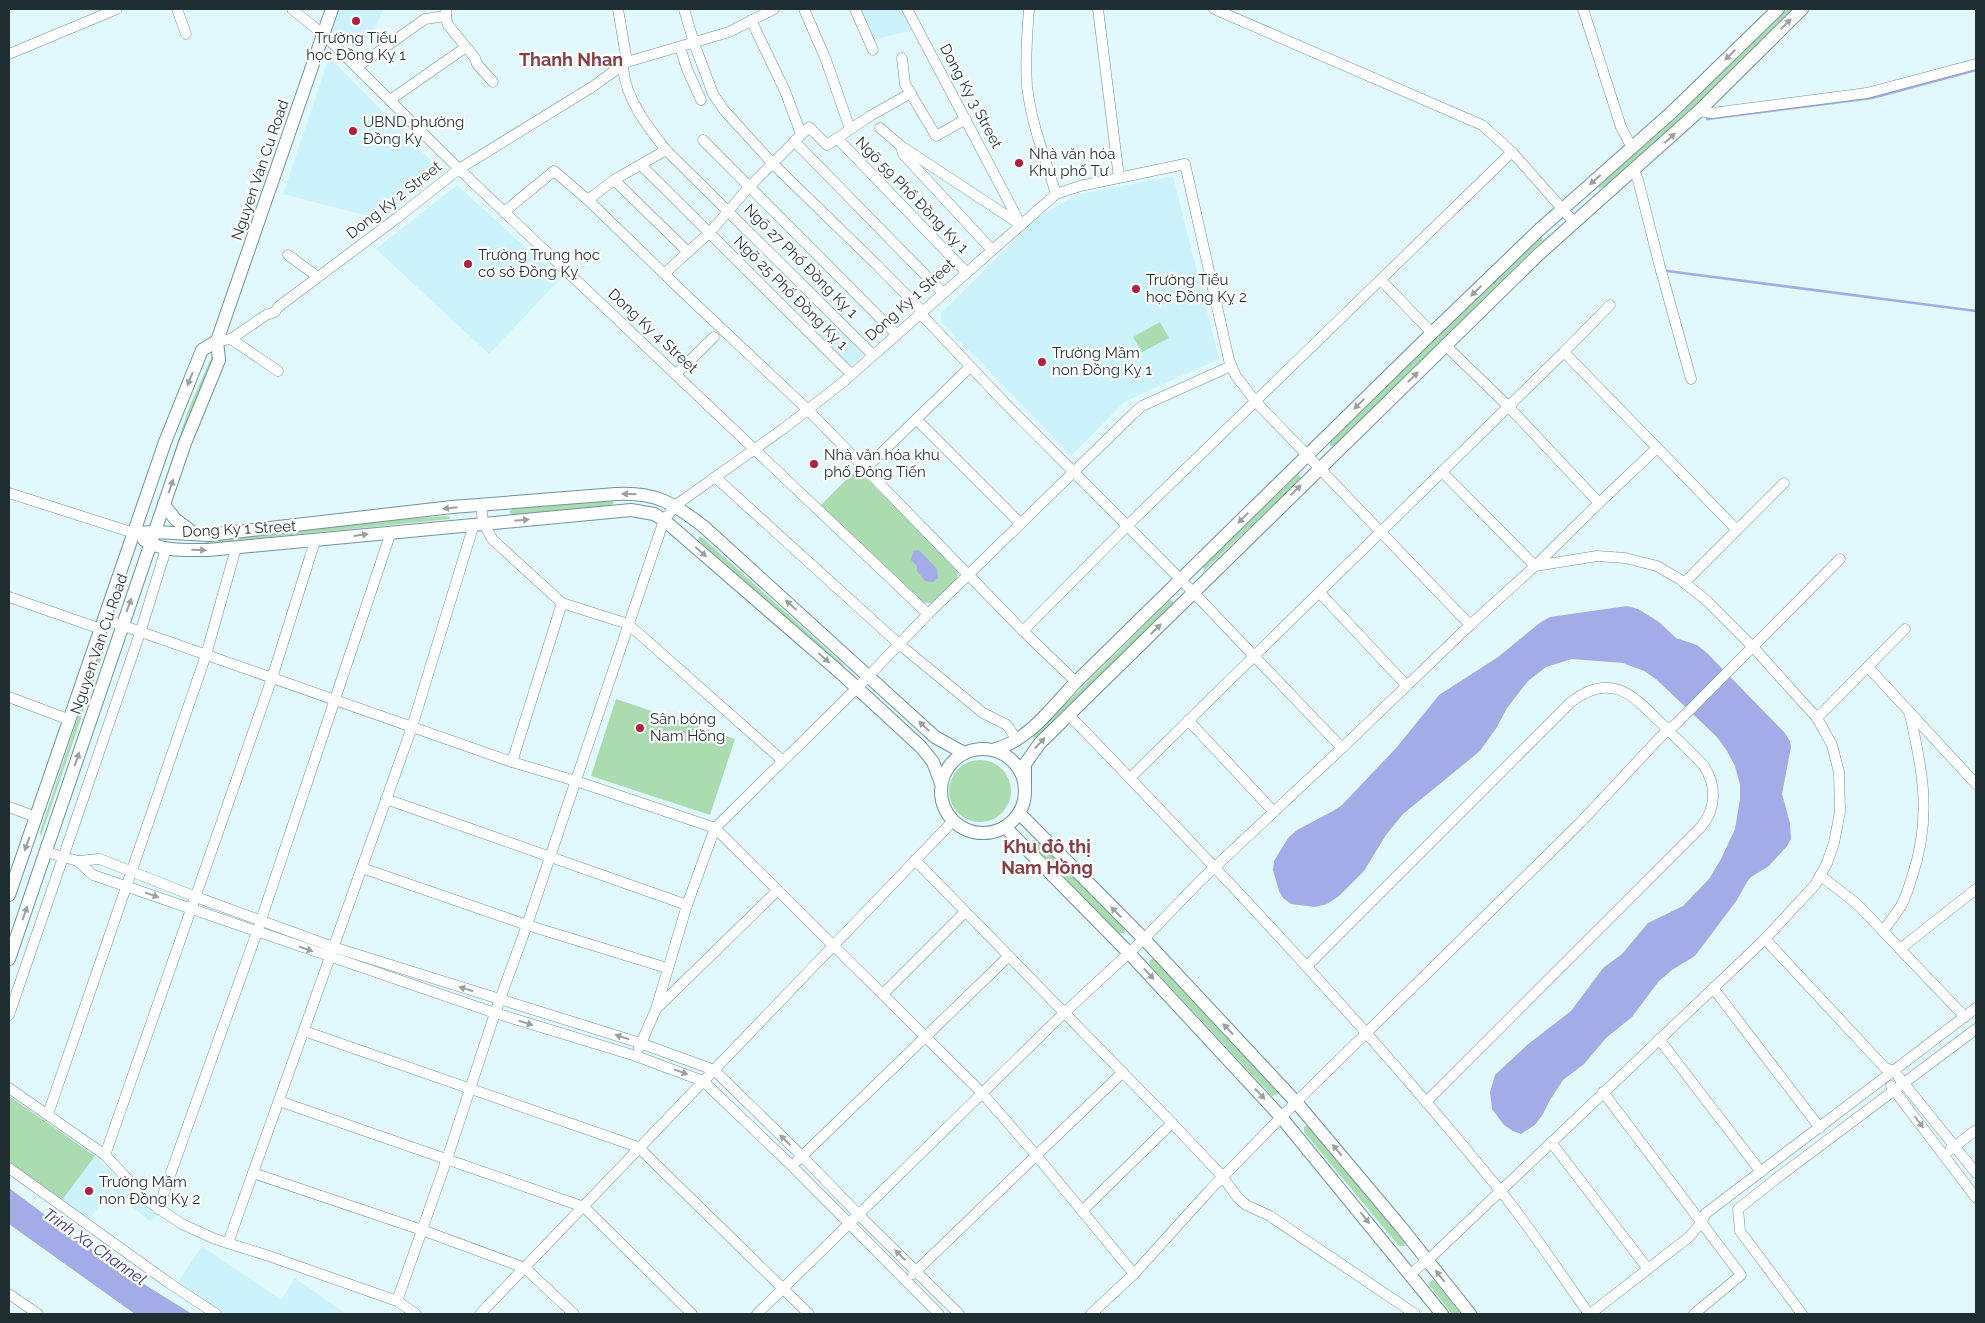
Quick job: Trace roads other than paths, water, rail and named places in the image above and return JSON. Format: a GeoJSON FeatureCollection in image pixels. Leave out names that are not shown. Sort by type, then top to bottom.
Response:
{"type":"FeatureCollection","features":[{"type":"Feature","properties":{"kind":"main road","name":"Nguyen Van Cu Road"},"geometry":{"type":"LineString","coordinates":[[9,959],[164,505],[196,415],[219,360],[217,341],[332,9]]}},
{"type":"Feature","properties":{"kind":"main road"},"geometry":{"type":"LineString","coordinates":[[941,783],[948,768],[955,759],[964,753],[978,749],[992,750],[1003,748],[1033,727],[1076,682],[1432,333],[1563,209],[1672,112],[1778,9]]}},
{"type":"Feature","properties":{"kind":"main road"},"geometry":{"type":"LineString","coordinates":[[664,520],[857,688],[921,748],[933,762],[941,783],[942,803],[946,813],[953,821],[966,830],[981,834],[996,832],[1005,827],[1019,813],[1024,800],[1024,769],[1027,759],[1040,742],[1444,345],[1574,222],[1699,111],[1802,9]]}},
{"type":"Feature","properties":{"kind":"main road","name":"Nguyen Van Cu Road"},"geometry":{"type":"LineString","coordinates":[[9,895],[165,442],[202,350],[217,341]]}},
{"type":"Feature","properties":{"kind":"main road","name":"Dong Ky 1 Street"},"geometry":{"type":"LineString","coordinates":[[134,533],[153,538],[194,534],[208,535],[481,504],[630,493],[651,496],[676,506]]}},
{"type":"Feature","properties":{"kind":"main road"},"geometry":{"type":"LineString","coordinates":[[164,505],[174,518],[194,534]]}},
{"type":"Feature","properties":{"kind":"main road"},"geometry":{"type":"LineString","coordinates":[[676,506],[703,526],[935,737],[964,753]]}},
{"type":"Feature","properties":{"kind":"main road","name":"Dong Ky 1 Street"},"geometry":{"type":"LineString","coordinates":[[153,538],[166,549],[202,550],[315,541],[631,510],[654,514],[664,520]]}},
{"type":"Feature","properties":{"kind":"main road"},"geometry":{"type":"LineString","coordinates":[[992,750],[1005,755],[1016,765],[1021,773],[1024,786]]}},
{"type":"Feature","properties":{"kind":"main road"},"geometry":{"type":"LineString","coordinates":[[1019,813],[1144,939],[1296,1102],[1428,1260],[1470,1314]]}},
{"type":"Feature","properties":{"kind":"main road"},"geometry":{"type":"LineString","coordinates":[[1005,827],[1129,953],[1281,1117],[1442,1314]]}},
{"type":"Feature","properties":{"kind":"street"},"geometry":{"type":"LineString","coordinates":[[9,54],[117,9]]}},
{"type":"Feature","properties":{"kind":"street"},"geometry":{"type":"LineString","coordinates":[[177,9],[186,34]]}},
{"type":"Feature","properties":{"kind":"street","name":"Dong Ky 4 Street"},"geometry":{"type":"LineString","coordinates":[[292,9],[324,34],[459,169],[928,614]]}},
{"type":"Feature","properties":{"kind":"street","name":"Ngõ 27 Phố Đồng Kỵ 1"},"geometry":{"type":"LineString","coordinates":[[618,9],[625,64],[624,77],[634,104],[649,128],[666,150],[728,209],[873,355]]}},
{"type":"Feature","properties":{"kind":"street"},"geometry":{"type":"LineString","coordinates":[[684,9],[712,94],[724,110],[772,163],[877,265],[970,367],[1182,580],[1342,748]]}},
{"type":"Feature","properties":{"kind":"street","name":"Dong Ky 2 Street"},"geometry":{"type":"LineString","coordinates":[[217,341],[232,339],[266,315],[271,308],[278,307],[397,218],[459,169],[625,64],[729,32],[774,9]]}},
{"type":"Feature","properties":{"kind":"street"},"geometry":{"type":"LineString","coordinates":[[804,9],[826,60],[850,129]]}},
{"type":"Feature","properties":{"kind":"street"},"geometry":{"type":"LineString","coordinates":[[856,9],[873,50]]}},
{"type":"Feature","properties":{"kind":"street","name":"Dong Ky 3 Street"},"geometry":{"type":"LineString","coordinates":[[907,9],[1021,225]]}},
{"type":"Feature","properties":{"kind":"street"},"geometry":{"type":"LineString","coordinates":[[1029,9],[1026,45],[1027,86],[1037,131],[1056,194]]}},
{"type":"Feature","properties":{"kind":"street"},"geometry":{"type":"LineString","coordinates":[[1098,9],[1118,178]]}},
{"type":"Feature","properties":{"kind":"street"},"geometry":{"type":"LineString","coordinates":[[1214,9],[1482,125],[1512,152],[1574,222]]}},
{"type":"Feature","properties":{"kind":"street"},"geometry":{"type":"LineString","coordinates":[[1583,9],[1621,127],[1632,148]]}},
{"type":"Feature","properties":{"kind":"street"},"geometry":{"type":"LineString","coordinates":[[357,68],[425,19],[446,12],[448,25],[493,82]]}},
{"type":"Feature","properties":{"kind":"street"},"geometry":{"type":"LineString","coordinates":[[752,20],[785,91],[797,138],[943,293]]}},
{"type":"Feature","properties":{"kind":"street"},"geometry":{"type":"LineString","coordinates":[[390,100],[466,47]]}},
{"type":"Feature","properties":{"kind":"street"},"geometry":{"type":"LineString","coordinates":[[680,47],[687,69],[701,100]]}},
{"type":"Feature","properties":{"kind":"street"},"geometry":{"type":"LineString","coordinates":[[902,58],[906,84],[936,136],[966,118]]}},
{"type":"Feature","properties":{"kind":"street"},"geometry":{"type":"LineString","coordinates":[[1699,111],[1712,113],[1860,94],[1976,64]]}},
{"type":"Feature","properties":{"kind":"street"},"geometry":{"type":"LineString","coordinates":[[664,274],[710,232],[748,187],[809,127],[827,145],[910,93]]}},
{"type":"Feature","properties":{"kind":"street"},"geometry":{"type":"LineString","coordinates":[[880,128],[901,146],[1021,225]]}},
{"type":"Feature","properties":{"kind":"street","name":"Ngõ 59 Phố Đồng Kỵ 1"},"geometry":{"type":"LineString","coordinates":[[837,138],[966,272]]}},
{"type":"Feature","properties":{"kind":"street"},"geometry":{"type":"LineString","coordinates":[[703,140],[896,334]]}},
{"type":"Feature","properties":{"kind":"street"},"geometry":{"type":"LineString","coordinates":[[901,146],[903,154],[992,250]]}},
{"type":"Feature","properties":{"kind":"street"},"geometry":{"type":"LineString","coordinates":[[588,200],[614,180],[666,150]]}},
{"type":"Feature","properties":{"kind":"street"},"geometry":{"type":"LineString","coordinates":[[1024,631],[1128,525],[1512,152]]}},
{"type":"Feature","properties":{"kind":"street","name":"Dong Ky 1 Street"},"geometry":{"type":"LineString","coordinates":[[664,520],[676,506],[808,410],[1056,194],[1080,186],[1184,164],[1232,366]]}},
{"type":"Feature","properties":{"kind":"street","name":"Ngõ 25 Phố Đồng Kỵ 1"},"geometry":{"type":"LineString","coordinates":[[641,165],[851,374]]}},
{"type":"Feature","properties":{"kind":"street"},"geometry":{"type":"LineString","coordinates":[[1634,170],[1691,379]]}},
{"type":"Feature","properties":{"kind":"street"},"geometry":{"type":"LineString","coordinates":[[504,212],[554,172],[588,200],[808,410],[1076,682]]}},
{"type":"Feature","properties":{"kind":"street"},"geometry":{"type":"LineString","coordinates":[[614,180],[688,252]]}},
{"type":"Feature","properties":{"kind":"street"},"geometry":{"type":"LineString","coordinates":[[288,255],[318,277]]}},
{"type":"Feature","properties":{"kind":"street"},"geometry":{"type":"LineString","coordinates":[[1381,280],[1432,333]]}},
{"type":"Feature","properties":{"kind":"street"},"geometry":{"type":"LineString","coordinates":[[1130,778],[1610,306]]}},
{"type":"Feature","properties":{"kind":"street"},"geometry":{"type":"LineString","coordinates":[[676,374],[714,337]]}},
{"type":"Feature","properties":{"kind":"street"},"geometry":{"type":"LineString","coordinates":[[232,339],[278,371]]}},
{"type":"Feature","properties":{"kind":"street"},"geometry":{"type":"LineString","coordinates":[[1444,345],[1508,406],[1599,503]]}},
{"type":"Feature","properties":{"kind":"street"},"geometry":{"type":"LineString","coordinates":[[1564,352],[1737,530]]}},
{"type":"Feature","properties":{"kind":"street"},"geometry":{"type":"LineString","coordinates":[[636,1056],[656,1009],[687,905],[715,828],[1020,523],[1142,406],[1232,366],[1256,402],[1470,625]]}},
{"type":"Feature","properties":{"kind":"street"},"geometry":{"type":"LineString","coordinates":[[866,468],[970,367]]}},
{"type":"Feature","properties":{"kind":"street"},"geometry":{"type":"LineString","coordinates":[[917,420],[1020,523]]}},
{"type":"Feature","properties":{"kind":"street"},"geometry":{"type":"LineString","coordinates":[[757,1314],[1065,1012],[1144,939],[1216,867],[1470,625],[1535,566],[1657,448]]}},
{"type":"Feature","properties":{"kind":"street"},"geometry":{"type":"LineString","coordinates":[[1442,472],[1535,566]]}},
{"type":"Feature","properties":{"kind":"street"},"geometry":{"type":"LineString","coordinates":[[715,477],[899,644],[983,713],[1007,725],[1017,740]]}},
{"type":"Feature","properties":{"kind":"street"},"geometry":{"type":"LineString","coordinates":[[1684,583],[1784,483]]}},
{"type":"Feature","properties":{"kind":"street"},"geometry":{"type":"LineString","coordinates":[[9,493],[134,533]]}},
{"type":"Feature","properties":{"kind":"street"},"geometry":{"type":"LineString","coordinates":[[228,1243],[412,727],[479,524],[481,504]]}},
{"type":"Feature","properties":{"kind":"street"},"geometry":{"type":"LineString","coordinates":[[397,1301],[495,1013],[551,856],[664,520]]}},
{"type":"Feature","properties":{"kind":"street"},"geometry":{"type":"LineString","coordinates":[[479,524],[493,540],[562,603],[628,624],[782,760]]}},
{"type":"Feature","properties":{"kind":"street"},"geometry":{"type":"LineString","coordinates":[[158,1209],[257,932],[392,532]]}},
{"type":"Feature","properties":{"kind":"street"},"geometry":{"type":"LineString","coordinates":[[105,1155],[272,678],[315,541]]}},
{"type":"Feature","properties":{"kind":"street"},"geometry":{"type":"LineString","coordinates":[[48,1114],[206,655],[236,548]]}},
{"type":"Feature","properties":{"kind":"street"},"geometry":{"type":"LineString","coordinates":[[1553,548],[1551,554],[1553,558],[1561,562]]}},
{"type":"Feature","properties":{"kind":"street"},"geometry":{"type":"LineString","coordinates":[[9,1014],[140,633],[166,549]]}},
{"type":"Feature","properties":{"kind":"street"},"geometry":{"type":"LineString","coordinates":[[1410,1274],[1428,1260],[1765,939],[1793,910],[1821,876],[1829,859],[1838,825],[1840,783],[1834,752],[1817,718],[1753,647],[1707,601],[1684,583],[1657,566],[1625,558],[1597,556],[1535,566]]}},
{"type":"Feature","properties":{"kind":"street"},"geometry":{"type":"LineString","coordinates":[[1091,1314],[1134,1274],[1222,1176],[1581,822],[1667,730],[1676,724],[1840,559]]}},
{"type":"Feature","properties":{"kind":"street"},"geometry":{"type":"LineString","coordinates":[[1319,592],[1407,686]]}},
{"type":"Feature","properties":{"kind":"street"},"geometry":{"type":"LineString","coordinates":[[9,597],[103,624],[122,626],[512,762],[576,781],[715,828],[982,1093],[1134,1274]]}},
{"type":"Feature","properties":{"kind":"street"},"geometry":{"type":"LineString","coordinates":[[512,762],[562,603]]}},
{"type":"Feature","properties":{"kind":"street"},"geometry":{"type":"LineString","coordinates":[[1817,718],[1905,628]]}},
{"type":"Feature","properties":{"kind":"street"},"geometry":{"type":"LineString","coordinates":[[1868,667],[1976,784]]}},
{"type":"Feature","properties":{"kind":"street"},"geometry":{"type":"LineString","coordinates":[[1307,966],[1564,708],[1590,690],[1599,688],[1613,689],[1634,697],[1698,760],[1708,773],[1713,795],[1706,821],[1426,1102]]}},
{"type":"Feature","properties":{"kind":"street"},"geometry":{"type":"LineString","coordinates":[[9,697],[70,720]]}},
{"type":"Feature","properties":{"kind":"street"},"geometry":{"type":"LineString","coordinates":[[1883,931],[1901,905],[1906,894],[1917,861],[1923,831],[1923,777],[1909,711]]}},
{"type":"Feature","properties":{"kind":"street"},"geometry":{"type":"LineString","coordinates":[[1069,715],[1216,867],[1366,1032],[1500,1190],[1590,1314],[1689,1237],[1702,1222],[1705,1214],[1820,1128],[1893,1078],[1976,1029]]}},
{"type":"Feature","properties":{"kind":"street"},"geometry":{"type":"LineString","coordinates":[[1188,720],[1274,812]]}},
{"type":"Feature","properties":{"kind":"street"},"geometry":{"type":"LineString","coordinates":[[386,799],[687,905]]}},
{"type":"Feature","properties":{"kind":"street"},"geometry":{"type":"LineString","coordinates":[[9,807],[36,817]]}},
{"type":"Feature","properties":{"kind":"street"},"geometry":{"type":"LineString","coordinates":[[480,1314],[584,1207],[638,1147],[953,821]]}},
{"type":"Feature","properties":{"kind":"street"},"geometry":{"type":"LineString","coordinates":[[46,852],[78,861],[93,875],[257,932],[500,1000],[640,1043],[714,1070],[959,1314]]}},
{"type":"Feature","properties":{"kind":"street"},"geometry":{"type":"LineString","coordinates":[[78,861],[100,859],[260,920],[331,952],[495,1013],[636,1056],[703,1081],[792,1166],[939,1314]]}},
{"type":"Feature","properties":{"kind":"street"},"geometry":{"type":"LineString","coordinates":[[915,860],[1172,1123],[1222,1176],[1238,1198],[1246,1205],[1270,1216],[1415,1314]]}},
{"type":"Feature","properties":{"kind":"street"},"geometry":{"type":"LineString","coordinates":[[362,868],[527,925],[667,968]]}},
{"type":"Feature","properties":{"kind":"street"},"geometry":{"type":"LineString","coordinates":[[1821,876],[1857,904],[1965,1017]]}},
{"type":"Feature","properties":{"kind":"street"},"geometry":{"type":"LineString","coordinates":[[1900,949],[1976,889]]}},
{"type":"Feature","properties":{"kind":"street"},"geometry":{"type":"LineString","coordinates":[[656,1009],[777,891]]}},
{"type":"Feature","properties":{"kind":"street"},"geometry":{"type":"LineString","coordinates":[[883,994],[965,912]]}},
{"type":"Feature","properties":{"kind":"street"},"geometry":{"type":"LineString","coordinates":[[1765,939],[1955,1146],[1976,1173]]}},
{"type":"Feature","properties":{"kind":"street"},"geometry":{"type":"LineString","coordinates":[[792,1166],[1009,956]]}},
{"type":"Feature","properties":{"kind":"street"},"geometry":{"type":"LineString","coordinates":[[1713,988],[1820,1128]]}},
{"type":"Feature","properties":{"kind":"street"},"geometry":{"type":"LineString","coordinates":[[1802,1314],[1740,1231],[1738,1209],[1781,1175],[1976,1008]]}},
{"type":"Feature","properties":{"kind":"street"},"geometry":{"type":"LineString","coordinates":[[304,1031],[638,1147],[809,1314]]}},
{"type":"Feature","properties":{"kind":"street"},"geometry":{"type":"LineString","coordinates":[[1659,1039],[1761,1172]]}},
{"type":"Feature","properties":{"kind":"street"},"geometry":{"type":"LineString","coordinates":[[906,1281],[1123,1072]]}},
{"type":"Feature","properties":{"kind":"street"},"geometry":{"type":"LineString","coordinates":[[1893,1078],[1943,1154],[1976,1198]]}},
{"type":"Feature","properties":{"kind":"street"},"geometry":{"type":"LineString","coordinates":[[9,1088],[105,1155],[158,1209],[182,1224],[214,1239],[397,1301],[416,1314]]}},
{"type":"Feature","properties":{"kind":"street"},"geometry":{"type":"LineString","coordinates":[[1603,1092],[1741,1275],[1727,1289],[1694,1314]]}},
{"type":"Feature","properties":{"kind":"street"},"geometry":{"type":"LineString","coordinates":[[278,1101],[584,1207],[692,1314]]}},
{"type":"Feature","properties":{"kind":"street"},"geometry":{"type":"LineString","coordinates":[[1082,1211],[1172,1123]]}},
{"type":"Feature","properties":{"kind":"street"},"geometry":{"type":"LineString","coordinates":[[1943,1154],[1976,1130]]}},
{"type":"Feature","properties":{"kind":"street"},"geometry":{"type":"LineString","coordinates":[[1551,1142],[1648,1269]]}},
{"type":"Feature","properties":{"kind":"street"},"geometry":{"type":"LineString","coordinates":[[9,1168],[169,1284],[216,1314]]}},
{"type":"Feature","properties":{"kind":"street"},"geometry":{"type":"LineString","coordinates":[[253,1173],[422,1230],[525,1268],[574,1314]]}},
{"type":"Feature","properties":{"kind":"street"},"geometry":{"type":"LineString","coordinates":[[9,1294],[38,1314]]}},
{"type":"Feature","properties":{"kind":"water"},"geometry":{"type":"Polygon","coordinates":[[[919,550],[937,569],[938,578],[933,582],[925,581],[917,571],[917,566],[911,560],[913,551],[919,550]]]}},
{"type":"Feature","properties":{"kind":"water"},"geometry":{"type":"Polygon","coordinates":[[[1627,606],[1638,609],[1659,622],[1676,638],[1697,645],[1707,653],[1784,732],[1790,741],[1791,747],[1782,794],[1790,823],[1791,839],[1769,866],[1751,877],[1737,900],[1695,956],[1672,970],[1659,981],[1632,1017],[1606,1038],[1584,1064],[1563,1080],[1535,1125],[1521,1134],[1504,1125],[1492,1109],[1490,1092],[1495,1075],[1527,1045],[1571,1011],[1603,968],[1622,954],[1648,923],[1683,906],[1709,879],[1721,859],[1735,829],[1740,799],[1740,785],[1735,766],[1717,737],[1656,679],[1644,671],[1623,663],[1572,659],[1546,667],[1528,681],[1507,708],[1497,727],[1480,751],[1403,814],[1386,835],[1364,871],[1339,896],[1327,904],[1315,907],[1291,904],[1283,898],[1279,891],[1273,870],[1274,861],[1288,838],[1297,830],[1342,805],[1397,747],[1439,695],[1498,657],[1541,622],[1550,617],[1627,606]]]}},
{"type":"Feature","properties":{"kind":"water","name":"Trinh Xa Channel"},"geometry":{"type":"Polygon","coordinates":[[[9,1188],[110,1263],[192,1314],[135,1314],[9,1224],[9,1188]]]}},
{"type":"Feature","properties":{"kind":"waterway"},"geometry":{"type":"LineString","coordinates":[[1707,119],[1872,98],[1976,70]]}},
{"type":"Feature","properties":{"kind":"waterway"},"geometry":{"type":"LineString","coordinates":[[1667,271],[1976,311]]}},
{"type":"Feature","properties":{"kind":"place","name":"Trường Tiểu học Đồng Kỵ 1"},"geometry":{"type":"Point","coordinates":[356,21]}},
{"type":"Feature","properties":{"kind":"place","name":"UBND phường Đồng Kỵ"},"geometry":{"type":"Point","coordinates":[353,131]}},
{"type":"Feature","properties":{"kind":"place","name":"Nhà văn hóa Khu phố Tư"},"geometry":{"type":"Point","coordinates":[1019,163]}},
{"type":"Feature","properties":{"kind":"place","name":"Trường Trung học cơ sở Đồng Kỵ"},"geometry":{"type":"Point","coordinates":[468,264]}},
{"type":"Feature","properties":{"kind":"place","name":"Trường Tiểu học Đồng Kỵ 2"},"geometry":{"type":"Point","coordinates":[1136,289]}},
{"type":"Feature","properties":{"kind":"place","name":"Trường Mầm non Đồng Kỵ 1"},"geometry":{"type":"Point","coordinates":[1042,362]}},
{"type":"Feature","properties":{"kind":"place","name":"Nhà văn hóa khu phố Đông Tiến"},"geometry":{"type":"Point","coordinates":[814,464]}},
{"type":"Feature","properties":{"kind":"place","name":"Sân bóng Nam Hồng"},"geometry":{"type":"Point","coordinates":[640,728]}},
{"type":"Feature","properties":{"kind":"place","name":"Trường Mầm non Đồng Kỵ 2"},"geometry":{"type":"Point","coordinates":[89,1191]}},
{"type":"Feature","properties":{"kind":"district","name":"Thanh Nhan"},"geometry":{"type":"Point","coordinates":[571,60]}},
{"type":"Feature","properties":{"kind":"district","name":"Khu đô thị Nam Hồng"},"geometry":{"type":"Point","coordinates":[1047,858]}}]}
